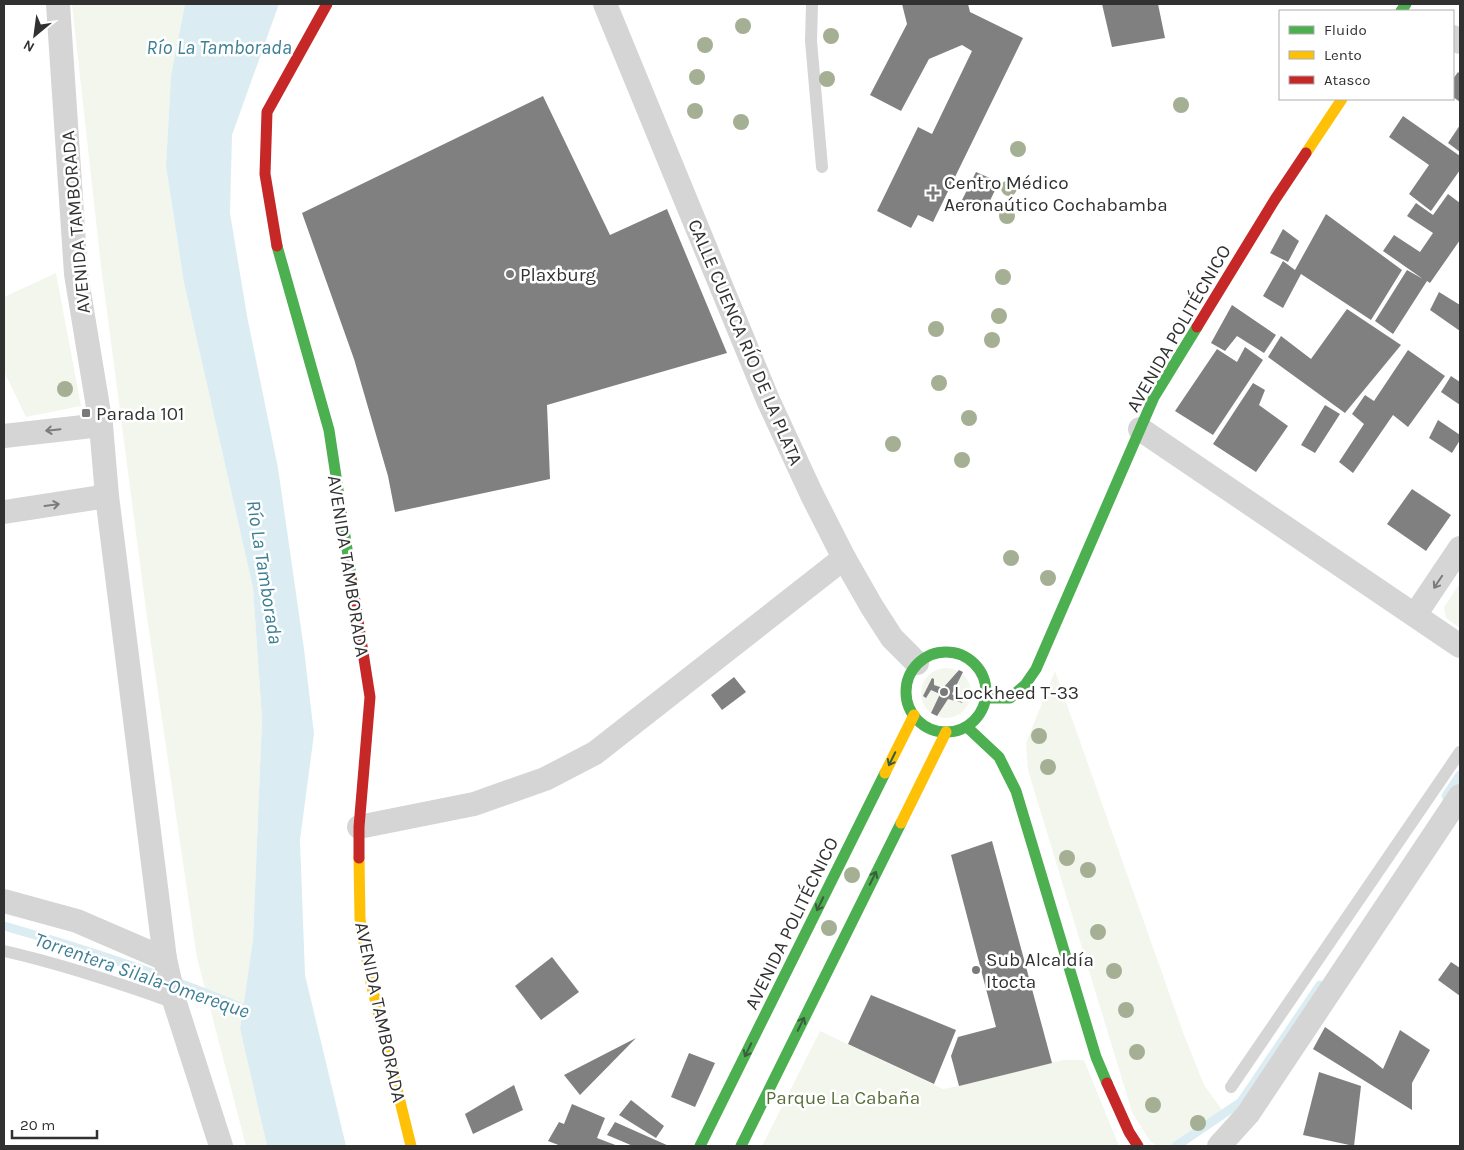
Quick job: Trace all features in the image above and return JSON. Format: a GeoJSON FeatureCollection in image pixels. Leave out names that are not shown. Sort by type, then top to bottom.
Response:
{"type":"FeatureCollection","features":[{"type":"Feature","properties":{"kind":"main road","name":"AVENIDA TAMBORADA"},"geometry":{"type":"LineString","coordinates":[[327,4],[267,112],[265,174],[276,248],[328,430],[370,697],[359,827],[360,919],[371,984],[411,1146]]}},
{"type":"Feature","properties":{"kind":"main road","name":"AVENIDA POLITÉCNICO"},"geometry":{"type":"LineString","coordinates":[[986,698],[1010,698],[1025,684],[1036,669],[1154,397],[1263,218],[1341,100]]}},
{"type":"Feature","properties":{"kind":"main road"},"geometry":{"type":"LineString","coordinates":[[943,651],[951,652],[966,656],[981,671],[986,685],[986,698],[981,713],[967,726],[957,731],[934,730],[922,724],[914,715],[906,695],[907,684],[910,673],[926,656],[943,651]]}},
{"type":"Feature","properties":{"kind":"main road","name":"AVENIDA POLITÉCNICO"},"geometry":{"type":"LineString","coordinates":[[700,1146],[914,715]]}},
{"type":"Feature","properties":{"kind":"main road"},"geometry":{"type":"LineString","coordinates":[[967,726],[999,757],[1016,791],[1096,1057],[1129,1132],[1138,1146]]}},
{"type":"Feature","properties":{"kind":"main road"},"geometry":{"type":"LineString","coordinates":[[741,1146],[946,732]]}},
{"type":"Feature","properties":{"kind":"street","name":"AVENIDA TAMBORADA"},"geometry":{"type":"LineString","coordinates":[[58,4],[76,274],[101,425],[107,496],[170,981],[221,1146]]}},
{"type":"Feature","properties":{"kind":"street","name":"CALLE CUENCA RÍO DE LA PLATA"},"geometry":{"type":"LineString","coordinates":[[605,4],[768,400],[812,496],[872,607],[892,638],[917,664]]}},
{"type":"Feature","properties":{"kind":"street"},"geometry":{"type":"LineString","coordinates":[[6,429],[101,425]]}},
{"type":"Feature","properties":{"kind":"street"},"geometry":{"type":"LineString","coordinates":[[1140,429],[1460,646]]}},
{"type":"Feature","properties":{"kind":"street"},"geometry":{"type":"LineString","coordinates":[[4,512],[107,496]]}},
{"type":"Feature","properties":{"kind":"street"},"geometry":{"type":"LineString","coordinates":[[1415,615],[1460,548]]}},
{"type":"Feature","properties":{"kind":"street"},"geometry":{"type":"LineString","coordinates":[[359,827],[474,804],[545,779],[595,753],[844,558]]}},
{"type":"Feature","properties":{"kind":"street"},"geometry":{"type":"LineString","coordinates":[[1219,1146],[1248,1114],[1460,796]]}},
{"type":"Feature","properties":{"kind":"street"},"geometry":{"type":"LineString","coordinates":[[4,901],[77,921],[170,981]]}},
{"type":"Feature","properties":{"kind":"lane"},"geometry":{"type":"LineString","coordinates":[[812,4],[811,41],[822,167]]}},
{"type":"Feature","properties":{"kind":"lane"},"geometry":{"type":"LineString","coordinates":[[1231,1087],[1460,752]]}},
{"type":"Feature","properties":{"kind":"lane"},"geometry":{"type":"LineString","coordinates":[[4,951],[32,957],[115,982],[170,981]]}},
{"type":"Feature","properties":{"kind":"green space"},"geometry":{"type":"Polygon","coordinates":[[[72,4],[185,4],[171,75],[166,166],[184,283],[253,588],[262,719],[253,939],[240,1029],[267,1146],[246,1146],[197,958],[147,617],[101,266],[72,4]]]}},
{"type":"Feature","properties":{"kind":"green space"},"geometry":{"type":"Polygon","coordinates":[[[56,273],[81,406],[26,417],[4,371],[4,297],[56,273]]]}},
{"type":"Feature","properties":{"kind":"green space"},"geometry":{"type":"Polygon","coordinates":[[[1460,583],[1460,628],[1446,618],[1444,607],[1460,583]]]}},
{"type":"Feature","properties":{"kind":"green space"},"geometry":{"type":"Polygon","coordinates":[[[941,668],[951,668],[964,675],[971,688],[971,698],[964,711],[951,718],[941,718],[932,714],[925,707],[921,698],[921,688],[925,679],[932,672],[941,668]]]}},
{"type":"Feature","properties":{"kind":"green space"},"geometry":{"type":"Polygon","coordinates":[[[1055,671],[1184,1035],[1204,1085],[1225,1114],[1175,1146],[1157,1146],[1150,1141],[1132,1112],[1028,770],[1026,743],[1055,671]]]}},
{"type":"Feature","properties":{"kind":"green space","name":"Parque La Cabaña"},"geometry":{"type":"Polygon","coordinates":[[[820,1031],[943,1089],[1063,1060],[1084,1060],[1119,1146],[762,1146],[820,1031]]]}},
{"type":"Feature","properties":{"kind":"water","name":"Río La Tamborada"},"geometry":{"type":"Polygon","coordinates":[[[185,4],[279,4],[232,135],[230,213],[247,316],[278,468],[304,649],[314,734],[300,840],[305,975],[346,1146],[267,1146],[240,1029],[253,939],[262,719],[253,588],[184,283],[166,166],[171,75],[185,4]]]}},
{"type":"Feature","properties":{"kind":"building","name":"Centro Médico Aeronaútico Cochabamba"},"geometry":{"type":"Polygon","coordinates":[[[902,4],[968,4],[970,12],[1023,38],[933,222],[918,215],[911,228],[877,211],[918,127],[932,134],[972,51],[962,45],[929,59],[901,111],[870,95],[907,24],[902,4]]]}},
{"type":"Feature","properties":{"kind":"building"},"geometry":{"type":"Polygon","coordinates":[[[1102,4],[1158,4],[1165,38],[1112,47],[1102,4]]]}},
{"type":"Feature","properties":{"kind":"building"},"geometry":{"type":"Polygon","coordinates":[[[1458,72],[1460,74],[1460,102],[1454,98],[1454,78],[1458,72]]]}},
{"type":"Feature","properties":{"kind":"building","name":"Plaxburg"},"geometry":{"type":"Polygon","coordinates":[[[543,96],[610,235],[667,209],[727,353],[547,405],[550,479],[395,512],[388,476],[354,359],[302,213],[543,96]]]}},
{"type":"Feature","properties":{"kind":"building"},"geometry":{"type":"Polygon","coordinates":[[[1403,116],[1460,156],[1460,170],[1431,211],[1409,194],[1429,165],[1389,137],[1403,116]]]}},
{"type":"Feature","properties":{"kind":"building"},"geometry":{"type":"Polygon","coordinates":[[[1460,125],[1460,152],[1448,143],[1460,125]]]}},
{"type":"Feature","properties":{"kind":"building"},"geometry":{"type":"Polygon","coordinates":[[[976,172],[999,182],[985,211],[962,200],[976,172]]]}},
{"type":"Feature","properties":{"kind":"building"},"geometry":{"type":"Polygon","coordinates":[[[1448,194],[1460,203],[1460,240],[1430,283],[1427,281],[1393,334],[1375,321],[1407,270],[1423,279],[1383,251],[1394,235],[1420,252],[1433,233],[1407,216],[1416,203],[1433,215],[1448,194]]]}},
{"type":"Feature","properties":{"kind":"building"},"geometry":{"type":"Polygon","coordinates":[[[1326,214],[1402,270],[1371,320],[1301,274],[1283,308],[1263,296],[1283,261],[1295,270],[1326,214]]]}},
{"type":"Feature","properties":{"kind":"building"},"geometry":{"type":"Polygon","coordinates":[[[1283,229],[1299,241],[1288,262],[1270,253],[1283,229]]]}},
{"type":"Feature","properties":{"kind":"building"},"geometry":{"type":"Polygon","coordinates":[[[1439,292],[1460,305],[1460,331],[1430,310],[1439,292]]]}},
{"type":"Feature","properties":{"kind":"building"},"geometry":{"type":"Polygon","coordinates":[[[1232,305],[1276,335],[1264,353],[1237,336],[1225,351],[1211,343],[1232,305]]]}},
{"type":"Feature","properties":{"kind":"building"},"geometry":{"type":"Polygon","coordinates":[[[1347,309],[1401,345],[1345,413],[1268,357],[1281,336],[1311,359],[1347,309]]]}},
{"type":"Feature","properties":{"kind":"building"},"geometry":{"type":"Polygon","coordinates":[[[1245,347],[1263,360],[1213,435],[1175,411],[1217,349],[1237,362],[1245,347]]]}},
{"type":"Feature","properties":{"kind":"building"},"geometry":{"type":"Polygon","coordinates":[[[1408,350],[1445,376],[1408,427],[1393,415],[1353,473],[1339,462],[1364,424],[1352,414],[1365,395],[1374,401],[1408,350]]]}},
{"type":"Feature","properties":{"kind":"building"},"geometry":{"type":"Polygon","coordinates":[[[1451,376],[1460,382],[1460,405],[1441,392],[1451,376]]]}},
{"type":"Feature","properties":{"kind":"building"},"geometry":{"type":"Polygon","coordinates":[[[1253,383],[1265,390],[1259,405],[1288,426],[1256,472],[1213,444],[1253,383]]]}},
{"type":"Feature","properties":{"kind":"building"},"geometry":{"type":"Polygon","coordinates":[[[1325,405],[1340,414],[1315,453],[1301,445],[1325,405]]]}},
{"type":"Feature","properties":{"kind":"building"},"geometry":{"type":"Polygon","coordinates":[[[1438,420],[1460,435],[1460,440],[1452,453],[1429,438],[1438,420]]]}},
{"type":"Feature","properties":{"kind":"building"},"geometry":{"type":"Polygon","coordinates":[[[1412,489],[1451,515],[1426,551],[1387,524],[1412,489]]]}},
{"type":"Feature","properties":{"kind":"building","name":"Lockheed T-33"},"geometry":{"type":"Polygon","coordinates":[[[959,670],[963,672],[952,694],[963,703],[948,699],[937,716],[931,713],[940,694],[931,690],[926,698],[923,696],[932,678],[934,679],[934,685],[943,688],[959,670]]]}},
{"type":"Feature","properties":{"kind":"building"},"geometry":{"type":"Polygon","coordinates":[[[734,677],[746,692],[722,710],[711,695],[734,677]]]}},
{"type":"Feature","properties":{"kind":"building"},"geometry":{"type":"Polygon","coordinates":[[[992,841],[1052,1063],[959,1086],[951,1056],[958,1037],[996,1027],[951,855],[992,841]]]}},
{"type":"Feature","properties":{"kind":"building"},"geometry":{"type":"Polygon","coordinates":[[[552,957],[579,992],[541,1020],[515,986],[552,957]]]}},
{"type":"Feature","properties":{"kind":"building"},"geometry":{"type":"Polygon","coordinates":[[[1451,962],[1460,968],[1460,996],[1438,980],[1451,962]]]}},
{"type":"Feature","properties":{"kind":"building"},"geometry":{"type":"Polygon","coordinates":[[[871,995],[956,1030],[934,1084],[848,1044],[871,995]]]}},
{"type":"Feature","properties":{"kind":"building"},"geometry":{"type":"Polygon","coordinates":[[[1325,1027],[1383,1069],[1400,1030],[1430,1050],[1412,1083],[1412,1110],[1313,1049],[1325,1027]]]}},
{"type":"Feature","properties":{"kind":"building"},"geometry":{"type":"Polygon","coordinates":[[[636,1038],[580,1095],[564,1075],[636,1038]]]}},
{"type":"Feature","properties":{"kind":"building"},"geometry":{"type":"Polygon","coordinates":[[[689,1053],[715,1063],[695,1107],[671,1097],[689,1053]]]}},
{"type":"Feature","properties":{"kind":"building"},"geometry":{"type":"Polygon","coordinates":[[[1319,1072],[1361,1086],[1354,1146],[1303,1135],[1319,1072]]]}},
{"type":"Feature","properties":{"kind":"building"},"geometry":{"type":"Polygon","coordinates":[[[514,1085],[523,1110],[473,1134],[465,1114],[514,1085]]]}},
{"type":"Feature","properties":{"kind":"building"},"geometry":{"type":"Polygon","coordinates":[[[631,1100],[664,1126],[656,1138],[619,1115],[631,1100]]]}},
{"type":"Feature","properties":{"kind":"building"},"geometry":{"type":"Polygon","coordinates":[[[572,1104],[605,1118],[597,1138],[618,1146],[561,1146],[548,1141],[559,1122],[564,1124],[572,1104]]]}},
{"type":"Feature","properties":{"kind":"building"},"geometry":{"type":"Polygon","coordinates":[[[615,1122],[669,1146],[633,1146],[607,1135],[615,1122]]]}},
{"type":"Feature","properties":{"kind":"waterway"},"geometry":{"type":"LineString","coordinates":[[1446,796],[1460,775]]}},
{"type":"Feature","properties":{"kind":"waterway","name":"Torrentera Silala-Omereque"},"geometry":{"type":"LineString","coordinates":[[4,926],[130,965],[254,1013]]}},
{"type":"Feature","properties":{"kind":"waterway"},"geometry":{"type":"LineString","coordinates":[[1176,1146],[1241,1102],[1320,985]]}},
{"type":"Feature","properties":{"kind":"traffic: fast"},"geometry":{"type":"LineString","coordinates":[[1402,10],[1406,4]]}},
{"type":"Feature","properties":{"kind":"traffic: fast"},"geometry":{"type":"LineString","coordinates":[[277,246],[329,430],[352,582]]}},
{"type":"Feature","properties":{"kind":"traffic: fast"},"geometry":{"type":"LineString","coordinates":[[987,698],[1010,698],[1025,685],[1036,669],[1154,397],[1197,327]]}},
{"type":"Feature","properties":{"kind":"traffic: fast"},"geometry":{"type":"LineString","coordinates":[[946,652],[961,655],[974,664],[983,677],[986,692],[983,707],[974,720],[961,729],[946,732],[931,729],[918,720],[909,707],[906,692],[909,677],[918,664],[931,655],[946,652]]}},
{"type":"Feature","properties":{"kind":"traffic: fast"},"geometry":{"type":"LineString","coordinates":[[967,727],[999,757],[1016,791],[1096,1057],[1107,1083]]}},
{"type":"Feature","properties":{"kind":"traffic: fast"},"geometry":{"type":"LineString","coordinates":[[700,1146],[885,773]]}},
{"type":"Feature","properties":{"kind":"traffic: fast"},"geometry":{"type":"LineString","coordinates":[[741,1146],[901,823]]}},
{"type":"Feature","properties":{"kind":"traffic: slow"},"geometry":{"type":"LineString","coordinates":[[1306,153],[1341,100]]}},
{"type":"Feature","properties":{"kind":"traffic: slow"},"geometry":{"type":"LineString","coordinates":[[885,773],[914,715]]}},
{"type":"Feature","properties":{"kind":"traffic: slow"},"geometry":{"type":"LineString","coordinates":[[901,823],[946,732]]}},
{"type":"Feature","properties":{"kind":"traffic: slow"},"geometry":{"type":"LineString","coordinates":[[359,858],[360,919],[371,983],[411,1146]]}},
{"type":"Feature","properties":{"kind":"traffic: jam"},"geometry":{"type":"LineString","coordinates":[[277,246],[265,174],[267,112],[327,4]]}},
{"type":"Feature","properties":{"kind":"traffic: jam"},"geometry":{"type":"LineString","coordinates":[[1197,327],[1274,201],[1306,153]]}},
{"type":"Feature","properties":{"kind":"traffic: jam"},"geometry":{"type":"LineString","coordinates":[[352,582],[370,697],[359,827],[359,858]]}},
{"type":"Feature","properties":{"kind":"traffic: jam"},"geometry":{"type":"LineString","coordinates":[[1107,1083],[1129,1132],[1138,1146]]}},
{"type":"Feature","properties":{"kind":"place","name":"Centro Médico Aeronaútico Cochabamba"},"geometry":{"type":"Point","coordinates":[933,193]}},
{"type":"Feature","properties":{"kind":"place","name":"Plaxburg"},"geometry":{"type":"Point","coordinates":[510,274]}},
{"type":"Feature","properties":{"kind":"place","name":"Parada 101"},"geometry":{"type":"Point","coordinates":[86,413]}},
{"type":"Feature","properties":{"kind":"place","name":"Lockheed T-33"},"geometry":{"type":"Point","coordinates":[944,692]}},
{"type":"Feature","properties":{"kind":"place","name":"Sub Alcaldía Itocta"},"geometry":{"type":"Point","coordinates":[976,970]}}]}
